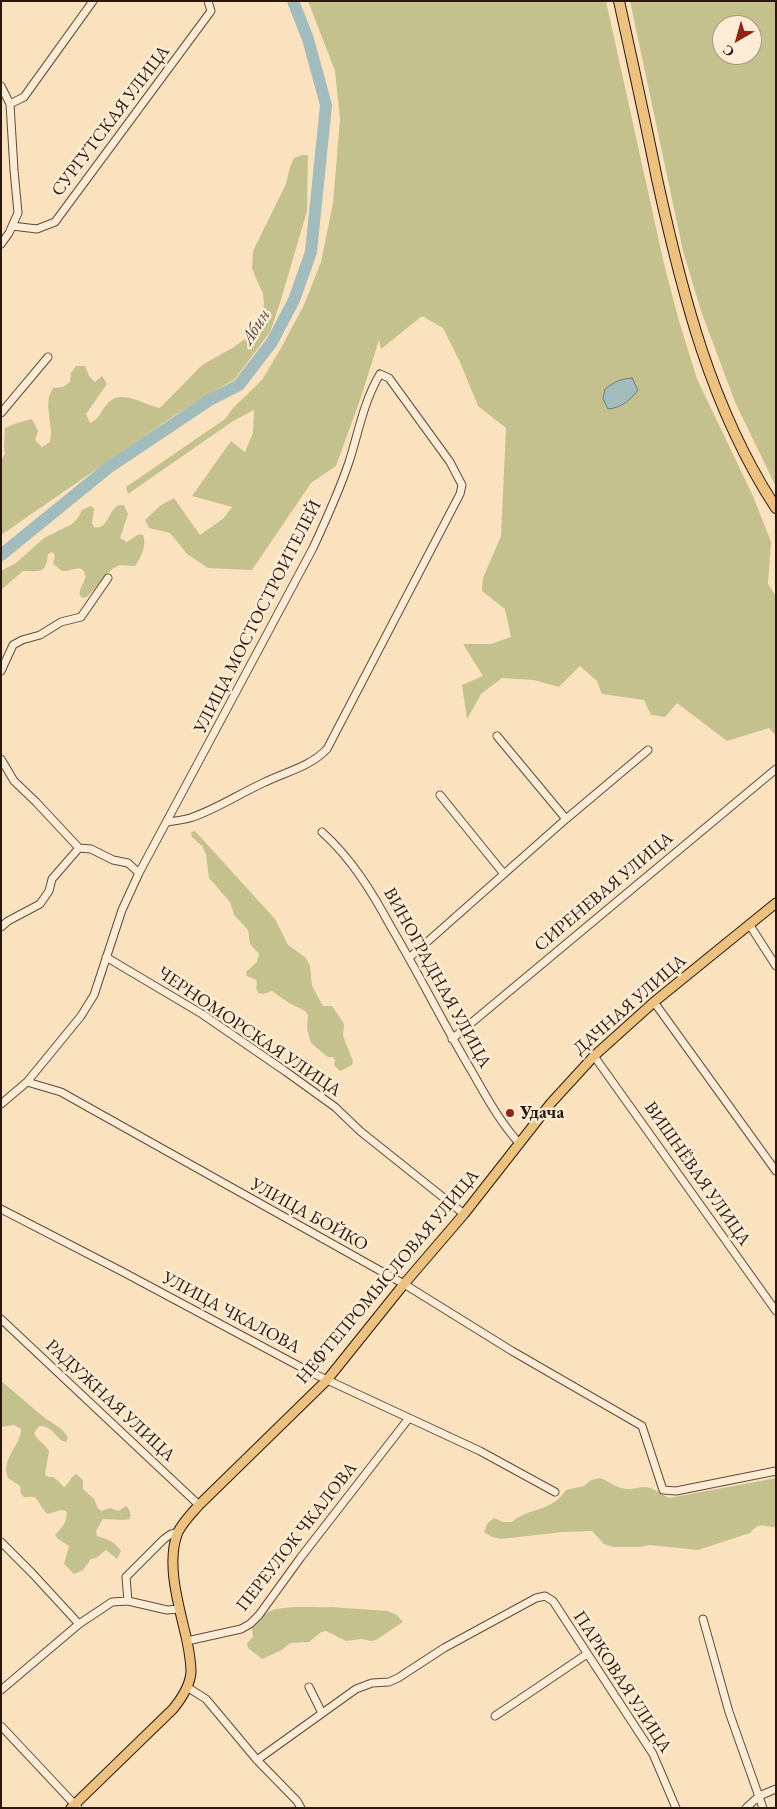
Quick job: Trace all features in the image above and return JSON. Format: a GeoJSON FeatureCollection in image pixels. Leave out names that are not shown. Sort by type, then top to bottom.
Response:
{"type":"FeatureCollection","features":[{"type":"Feature","properties":{"kind":"highway"},"geometry":{"type":"LineString","coordinates":[[619,1],[677,268],[700,347],[730,421],[765,491],[776,508]]}},
{"type":"Feature","properties":{"kind":"main road","name":"ДАЧНАЯ УЛИЦА"},"geometry":{"type":"LineString","coordinates":[[519,1143],[551,1103],[594,1056],[654,1002],[776,903]]}},
{"type":"Feature","properties":{"kind":"main road","name":"НЕФТЕПРОМЫСЛОВАЯ УЛИЦА"},"geometry":{"type":"LineString","coordinates":[[178,1532],[199,1505],[327,1380],[404,1284],[464,1214],[519,1143]]}},
{"type":"Feature","properties":{"kind":"main road"},"geometry":{"type":"LineString","coordinates":[[75,1807],[173,1709],[182,1698],[187,1687],[191,1673],[187,1641],[176,1589],[173,1555],[178,1532]]}},
{"type":"Feature","properties":{"kind":"street"},"geometry":{"type":"LineString","coordinates":[[10,104],[24,96],[93,1]]}},
{"type":"Feature","properties":{"kind":"street","name":"СУРГУТСКАЯ УЛИЦА"},"geometry":{"type":"LineString","coordinates":[[12,226],[37,229],[55,222],[211,11],[208,1]]}},
{"type":"Feature","properties":{"kind":"street"},"geometry":{"type":"LineString","coordinates":[[1,86],[10,104],[18,213],[1,244]]}},
{"type":"Feature","properties":{"kind":"street"},"geometry":{"type":"LineString","coordinates":[[1,413],[48,357]]}},
{"type":"Feature","properties":{"kind":"street","name":"УЛИЦА МОСТОСТРОИТЕЛЕЙ"},"geometry":{"type":"LineString","coordinates":[[380,374],[389,378],[450,462],[462,485],[460,494],[327,749],[319,758],[189,819],[167,822],[313,548],[333,506],[349,461],[361,415],[372,387],[380,374]]}},
{"type":"Feature","properties":{"kind":"street"},"geometry":{"type":"LineString","coordinates":[[1,671],[13,646],[22,640],[40,635],[61,622],[81,617],[108,578]]}},
{"type":"Feature","properties":{"kind":"street"},"geometry":{"type":"LineString","coordinates":[[497,736],[566,819]]}},
{"type":"Feature","properties":{"kind":"street"},"geometry":{"type":"LineString","coordinates":[[409,958],[566,819],[648,750]]}},
{"type":"Feature","properties":{"kind":"street"},"geometry":{"type":"LineString","coordinates":[[1,759],[14,781],[79,848],[91,849],[113,860],[128,863],[139,873]]}},
{"type":"Feature","properties":{"kind":"street","name":"СИРЕНЕВАЯ УЛИЦА"},"geometry":{"type":"LineString","coordinates":[[452,1039],[776,769]]}},
{"type":"Feature","properties":{"kind":"street"},"geometry":{"type":"LineString","coordinates":[[440,795],[504,874]]}},
{"type":"Feature","properties":{"kind":"street"},"geometry":{"type":"LineString","coordinates":[[1,1104],[26,1082],[81,1016],[94,995],[122,910],[139,873],[167,822]]}},
{"type":"Feature","properties":{"kind":"street","name":"ВИНОГРАДНАЯ УЛИЦА"},"geometry":{"type":"LineString","coordinates":[[322,832],[335,844],[368,885],[452,1039],[502,1124],[519,1143]]}},
{"type":"Feature","properties":{"kind":"street"},"geometry":{"type":"LineString","coordinates":[[1,927],[8,921],[40,904],[49,892],[52,879],[79,848]]}},
{"type":"Feature","properties":{"kind":"street"},"geometry":{"type":"LineString","coordinates":[[749,924],[776,966]]}},
{"type":"Feature","properties":{"kind":"street","name":"ЧЕРНОМОРСКАЯ УЛИЦА"},"geometry":{"type":"LineString","coordinates":[[106,957],[202,1014],[285,1071],[335,1107],[360,1131],[464,1214]]}},
{"type":"Feature","properties":{"kind":"street"},"geometry":{"type":"LineString","coordinates":[[654,1002],[776,1171]]}},
{"type":"Feature","properties":{"kind":"street","name":"ВИШНЁВАЯ УЛИЦА"},"geometry":{"type":"LineString","coordinates":[[594,1056],[776,1311]]}},
{"type":"Feature","properties":{"kind":"street","name":"УЛИЦА БОЙКО"},"geometry":{"type":"LineString","coordinates":[[26,1082],[61,1092],[404,1284],[512,1351],[642,1426],[663,1490],[676,1491],[776,1471]]}},
{"type":"Feature","properties":{"kind":"street","name":"УЛИЦА ЧКАЛОВА"},"geometry":{"type":"LineString","coordinates":[[1,1209],[327,1380],[480,1451],[555,1492]]}},
{"type":"Feature","properties":{"kind":"street","name":"РАДУЖНАЯ УЛИЦА"},"geometry":{"type":"LineString","coordinates":[[1,1319],[199,1505]]}},
{"type":"Feature","properties":{"kind":"street","name":"ПЕРЕУЛОК ЧКАЛОВА"},"geometry":{"type":"LineString","coordinates":[[187,1641],[241,1629],[250,1624],[259,1615],[301,1557],[409,1418]]}},
{"type":"Feature","properties":{"kind":"street","name":"НЕФТЕПРОМЫСЛОВАЯ УЛИЦА"},"geometry":{"type":"LineString","coordinates":[[128,1601],[126,1576],[164,1539],[178,1532]]}},
{"type":"Feature","properties":{"kind":"street"},"geometry":{"type":"LineString","coordinates":[[1,1542],[79,1624]]}},
{"type":"Feature","properties":{"kind":"street","name":"ПАРКОВАЯ УЛИЦА"},"geometry":{"type":"LineString","coordinates":[[322,1713],[356,1689],[372,1683],[389,1682],[398,1678],[444,1648],[536,1598],[545,1596],[553,1601],[653,1754],[676,1808]]}},
{"type":"Feature","properties":{"kind":"street"},"geometry":{"type":"LineString","coordinates":[[1,1690],[79,1624],[112,1602],[128,1601],[167,1610],[180,1609]]}},
{"type":"Feature","properties":{"kind":"street"},"geometry":{"type":"LineString","coordinates":[[703,1619],[729,1712],[763,1808]]}},
{"type":"Feature","properties":{"kind":"street"},"geometry":{"type":"LineString","coordinates":[[495,1716],[587,1654]]}},
{"type":"Feature","properties":{"kind":"street"},"geometry":{"type":"LineString","coordinates":[[187,1687],[206,1699],[257,1760],[297,1801],[301,1808]]}},
{"type":"Feature","properties":{"kind":"street"},"geometry":{"type":"LineString","coordinates":[[257,1760],[322,1713],[309,1687]]}},
{"type":"Feature","properties":{"kind":"street"},"geometry":{"type":"LineString","coordinates":[[1,1726],[75,1807]]}},
{"type":"Feature","properties":{"kind":"street"},"geometry":{"type":"LineString","coordinates":[[746,1808],[760,1796],[776,1789]]}},
{"type":"Feature","properties":{"kind":"shaded area"},"geometry":{"type":"Polygon","coordinates":[[[308,1],[606,1],[664,264],[679,321],[697,379],[753,496],[771,542],[768,584],[776,596],[776,736],[769,728],[727,741],[677,703],[665,717],[651,715],[644,700],[602,694],[597,681],[580,666],[559,687],[534,680],[502,678],[481,694],[467,719],[462,685],[483,676],[463,644],[491,644],[511,637],[505,609],[482,591],[483,578],[501,536],[506,428],[478,406],[460,362],[443,328],[422,316],[381,349],[379,340],[336,466],[311,483],[252,570],[208,568],[187,554],[170,533],[149,528],[145,520],[161,505],[174,498],[200,535],[224,518],[232,507],[192,496],[231,441],[245,452],[253,433],[254,410],[233,421],[128,494],[126,487],[225,419],[233,408],[262,380],[304,305],[321,262],[333,203],[340,119],[335,71],[308,1]]]}},
{"type":"Feature","properties":{"kind":"shaded area"},"geometry":{"type":"Polygon","coordinates":[[[630,1],[776,1],[776,487],[735,402],[701,311],[683,251],[630,1]]]}},
{"type":"Feature","properties":{"kind":"shaded area"},"geometry":{"type":"Polygon","coordinates":[[[308,155],[307,211],[280,303],[270,332],[235,379],[178,413],[1,535],[1,460],[5,454],[5,428],[32,419],[38,431],[35,440],[42,447],[50,442],[49,396],[53,388],[63,387],[70,382],[71,373],[76,366],[85,366],[89,376],[95,382],[102,376],[107,384],[86,414],[90,423],[98,417],[108,403],[120,397],[126,397],[160,408],[202,365],[234,347],[249,336],[261,323],[264,304],[263,294],[252,269],[253,251],[286,184],[294,158],[308,155]]]}},
{"type":"Feature","properties":{"kind":"shaded area"},"geometry":{"type":"Polygon","coordinates":[[[119,505],[124,505],[128,514],[120,538],[127,542],[139,534],[143,535],[143,551],[135,566],[120,565],[112,569],[84,598],[80,596],[80,590],[85,579],[83,571],[79,568],[66,571],[60,570],[53,564],[55,555],[52,552],[48,554],[44,568],[38,571],[23,571],[1,590],[1,571],[16,563],[44,538],[72,524],[82,510],[91,506],[94,509],[92,523],[94,527],[99,527],[105,523],[112,511],[119,505]]]}},
{"type":"Feature","properties":{"kind":"shaded area"},"geometry":{"type":"Polygon","coordinates":[[[195,831],[275,919],[288,945],[306,958],[310,966],[312,986],[323,1006],[332,1006],[343,1022],[343,1036],[353,1061],[352,1065],[340,1071],[334,1065],[335,1060],[333,1057],[328,1057],[311,1043],[307,1029],[308,1015],[305,1011],[272,991],[263,994],[258,993],[256,980],[247,976],[246,972],[257,962],[259,954],[250,944],[248,930],[234,915],[230,902],[209,878],[206,854],[202,846],[192,837],[191,832],[195,831]]]}},
{"type":"Feature","properties":{"kind":"shaded area"},"geometry":{"type":"Polygon","coordinates":[[[1,1381],[41,1415],[60,1428],[68,1438],[66,1442],[48,1428],[39,1426],[34,1433],[49,1451],[45,1474],[48,1477],[53,1477],[64,1487],[76,1474],[83,1480],[83,1489],[94,1499],[101,1511],[110,1508],[119,1511],[126,1506],[128,1509],[130,1519],[103,1519],[96,1531],[97,1536],[110,1541],[121,1551],[117,1559],[106,1550],[96,1558],[91,1559],[83,1570],[74,1574],[64,1564],[69,1546],[55,1535],[65,1521],[66,1511],[61,1510],[48,1514],[35,1498],[24,1497],[21,1494],[20,1486],[8,1478],[7,1465],[18,1441],[21,1429],[14,1425],[1,1427],[1,1381]]]}},
{"type":"Feature","properties":{"kind":"shaded area"},"geometry":{"type":"Polygon","coordinates":[[[600,1478],[622,1488],[650,1488],[669,1498],[776,1478],[776,1527],[762,1525],[753,1529],[750,1533],[698,1550],[650,1545],[613,1547],[604,1544],[592,1531],[563,1532],[501,1539],[492,1537],[484,1532],[487,1524],[494,1518],[503,1522],[512,1522],[519,1517],[554,1503],[566,1490],[584,1486],[591,1480],[600,1478]]]}},
{"type":"Feature","properties":{"kind":"shaded area"},"geometry":{"type":"Polygon","coordinates":[[[296,1607],[331,1607],[388,1611],[397,1615],[403,1622],[376,1640],[371,1641],[362,1639],[346,1641],[326,1631],[321,1632],[309,1642],[290,1643],[282,1650],[262,1659],[248,1648],[247,1643],[253,1637],[252,1629],[265,1614],[271,1611],[296,1607]]]}},
{"type":"Feature","properties":{"kind":"water"},"geometry":{"type":"Polygon","coordinates":[[[632,378],[638,390],[635,394],[621,405],[608,409],[603,399],[605,389],[617,381],[632,378]]]}},
{"type":"Feature","properties":{"kind":"waterway","name":"Абин"},"geometry":{"type":"LineString","coordinates":[[1,555],[108,468],[208,401],[239,385],[272,342],[294,300],[311,252],[326,105],[308,39],[293,1]]}},
{"type":"Feature","properties":{"kind":"place","name":"Удача"},"geometry":{"type":"Point","coordinates":[510,1113]}}]}
